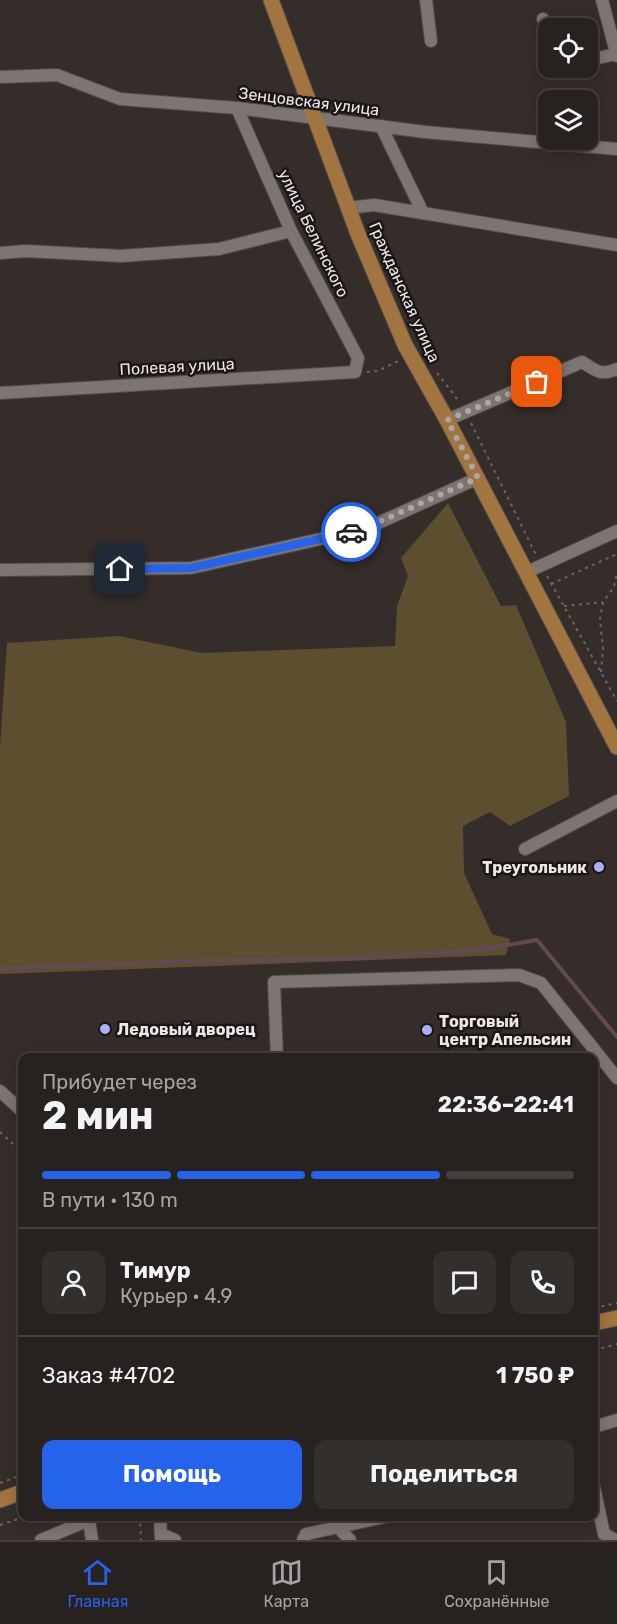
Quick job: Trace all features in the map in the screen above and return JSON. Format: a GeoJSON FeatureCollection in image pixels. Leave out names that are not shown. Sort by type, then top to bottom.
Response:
{"type":"FeatureCollection","features":[{"type":"Feature","properties":{"kind":"main road","name":"Гражданская улица"},"geometry":{"type":"LineString","coordinates":[[271,0],[348,208],[410,355],[478,478],[617,747]]}},
{"type":"Feature","properties":{"kind":"main road"},"geometry":{"type":"LineString","coordinates":[[598,1322],[617,1318]]}},
{"type":"Feature","properties":{"kind":"main road"},"geometry":{"type":"LineString","coordinates":[[0,1500],[18,1493]]}},
{"type":"Feature","properties":{"kind":"street"},"geometry":{"type":"LineString","coordinates":[[426,0],[431,40]]}},
{"type":"Feature","properties":{"kind":"street"},"geometry":{"type":"LineString","coordinates":[[598,58],[617,55],[602,0]]}},
{"type":"Feature","properties":{"kind":"street","name":"Зенцовская улица"},"geometry":{"type":"LineString","coordinates":[[0,77],[57,75],[120,99],[237,108],[425,132],[617,149]]}},
{"type":"Feature","properties":{"kind":"street","name":"улица Белинского"},"geometry":{"type":"LineString","coordinates":[[237,108],[291,231],[358,358],[355,372]]}},
{"type":"Feature","properties":{"kind":"street"},"geometry":{"type":"LineString","coordinates":[[381,126],[423,213]]}},
{"type":"Feature","properties":{"kind":"street"},"geometry":{"type":"LineString","coordinates":[[348,208],[374,205],[617,245]]}},
{"type":"Feature","properties":{"kind":"street"},"geometry":{"type":"LineString","coordinates":[[0,253],[26,251],[121,256],[208,250],[291,231]]}},
{"type":"Feature","properties":{"kind":"street"},"geometry":{"type":"LineString","coordinates":[[447,420],[582,362],[597,371],[606,373],[617,370]]}},
{"type":"Feature","properties":{"kind":"street","name":"Полевая улица"},"geometry":{"type":"LineString","coordinates":[[0,393],[355,372]]}},
{"type":"Feature","properties":{"kind":"street"},"geometry":{"type":"LineString","coordinates":[[0,570],[191,568],[365,528],[478,478]]}},
{"type":"Feature","properties":{"kind":"street"},"geometry":{"type":"LineString","coordinates":[[527,572],[617,531]]}},
{"type":"Feature","properties":{"kind":"street"},"geometry":{"type":"LineString","coordinates":[[525,849],[617,801]]}},
{"type":"Feature","properties":{"kind":"street"},"geometry":{"type":"LineString","coordinates":[[277,1053],[274,982],[519,975],[541,983],[597,1053]]}},
{"type":"Feature","properties":{"kind":"street"},"geometry":{"type":"LineString","coordinates":[[598,1054],[617,1078]]}},
{"type":"Feature","properties":{"kind":"street"},"geometry":{"type":"LineString","coordinates":[[2,1098],[18,1108]]}},
{"type":"Feature","properties":{"kind":"street"},"geometry":{"type":"LineString","coordinates":[[598,1426],[617,1420]]}},
{"type":"Feature","properties":{"kind":"street"},"geometry":{"type":"LineString","coordinates":[[598,1506],[604,1534],[615,1540]]}},
{"type":"Feature","properties":{"kind":"street"},"geometry":{"type":"LineString","coordinates":[[41,1540],[82,1521]]}},
{"type":"Feature","properties":{"kind":"street"},"geometry":{"type":"LineString","coordinates":[[89,1521],[92,1540]]}},
{"type":"Feature","properties":{"kind":"street"},"geometry":{"type":"LineString","coordinates":[[160,1521],[161,1537],[175,1540]]}},
{"type":"Feature","properties":{"kind":"street"},"geometry":{"type":"LineString","coordinates":[[303,1540],[306,1534],[366,1521]]}},
{"type":"Feature","properties":{"kind":"street"},"geometry":{"type":"LineString","coordinates":[[338,1527],[350,1540]]}},
{"type":"Feature","properties":{"kind":"path"},"geometry":{"type":"LineString","coordinates":[[380,251],[397,284],[398,295]]}},
{"type":"Feature","properties":{"kind":"path"},"geometry":{"type":"LineString","coordinates":[[355,372],[378,371],[410,355]]}},
{"type":"Feature","properties":{"kind":"path"},"geometry":{"type":"LineString","coordinates":[[434,369],[465,413],[551,584],[617,701]]}},
{"type":"Feature","properties":{"kind":"path"},"geometry":{"type":"LineString","coordinates":[[551,584],[617,554]]}},
{"type":"Feature","properties":{"kind":"path"},"geometry":{"type":"LineString","coordinates":[[601,672],[603,649],[600,619],[603,602],[614,587],[617,572]]}},
{"type":"Feature","properties":{"kind":"path"},"geometry":{"type":"LineString","coordinates":[[563,606],[603,602]]}},
{"type":"Feature","properties":{"kind":"path"},"geometry":{"type":"LineString","coordinates":[[0,1132],[18,1148]]}},
{"type":"Feature","properties":{"kind":"path"},"geometry":{"type":"LineString","coordinates":[[598,1307],[617,1303]]}},
{"type":"Feature","properties":{"kind":"path"},"geometry":{"type":"LineString","coordinates":[[598,1349],[617,1344]]}},
{"type":"Feature","properties":{"kind":"path"},"geometry":{"type":"LineString","coordinates":[[0,1483],[18,1476]]}},
{"type":"Feature","properties":{"kind":"path"},"geometry":{"type":"LineString","coordinates":[[0,1525],[18,1519]]}},
{"type":"Feature","properties":{"kind":"path"},"geometry":{"type":"LineString","coordinates":[[140,1521],[141,1540]]}},
{"type":"Feature","properties":{"kind":"shaded area"},"geometry":{"type":"Polygon","coordinates":[[[448,503],[501,606],[516,605],[566,722],[569,796],[510,826],[490,812],[463,826],[464,873],[492,934],[510,939],[506,955],[0,974],[0,746],[7,643],[119,636],[202,653],[395,646],[397,606],[408,576],[401,558],[448,503]]]}},
{"type":"Feature","properties":{"kind":"waterway"},"geometry":{"type":"LineString","coordinates":[[0,969],[198,961],[339,959],[473,951],[537,940],[617,1037]]}},
{"type":"Feature","properties":{"kind":"way so far"},"geometry":{"type":"LineString","coordinates":[[351,532],[478,478],[447,420],[537,382]]}},
{"type":"Feature","properties":{"kind":"place","name":"Треугольник"},"geometry":{"type":"Point","coordinates":[599,867]}},
{"type":"Feature","properties":{"kind":"place","name":"Ледовый дворец"},"geometry":{"type":"Point","coordinates":[105,1029]}},
{"type":"Feature","properties":{"kind":"place","name":"Торговый центр Апельсин"},"geometry":{"type":"Point","coordinates":[427,1030]}},
{"type":"Feature","properties":{"kind":"route"},"geometry":{"type":"LineString","coordinates":[[120,569],[191,568],[351,532]]}}]}
